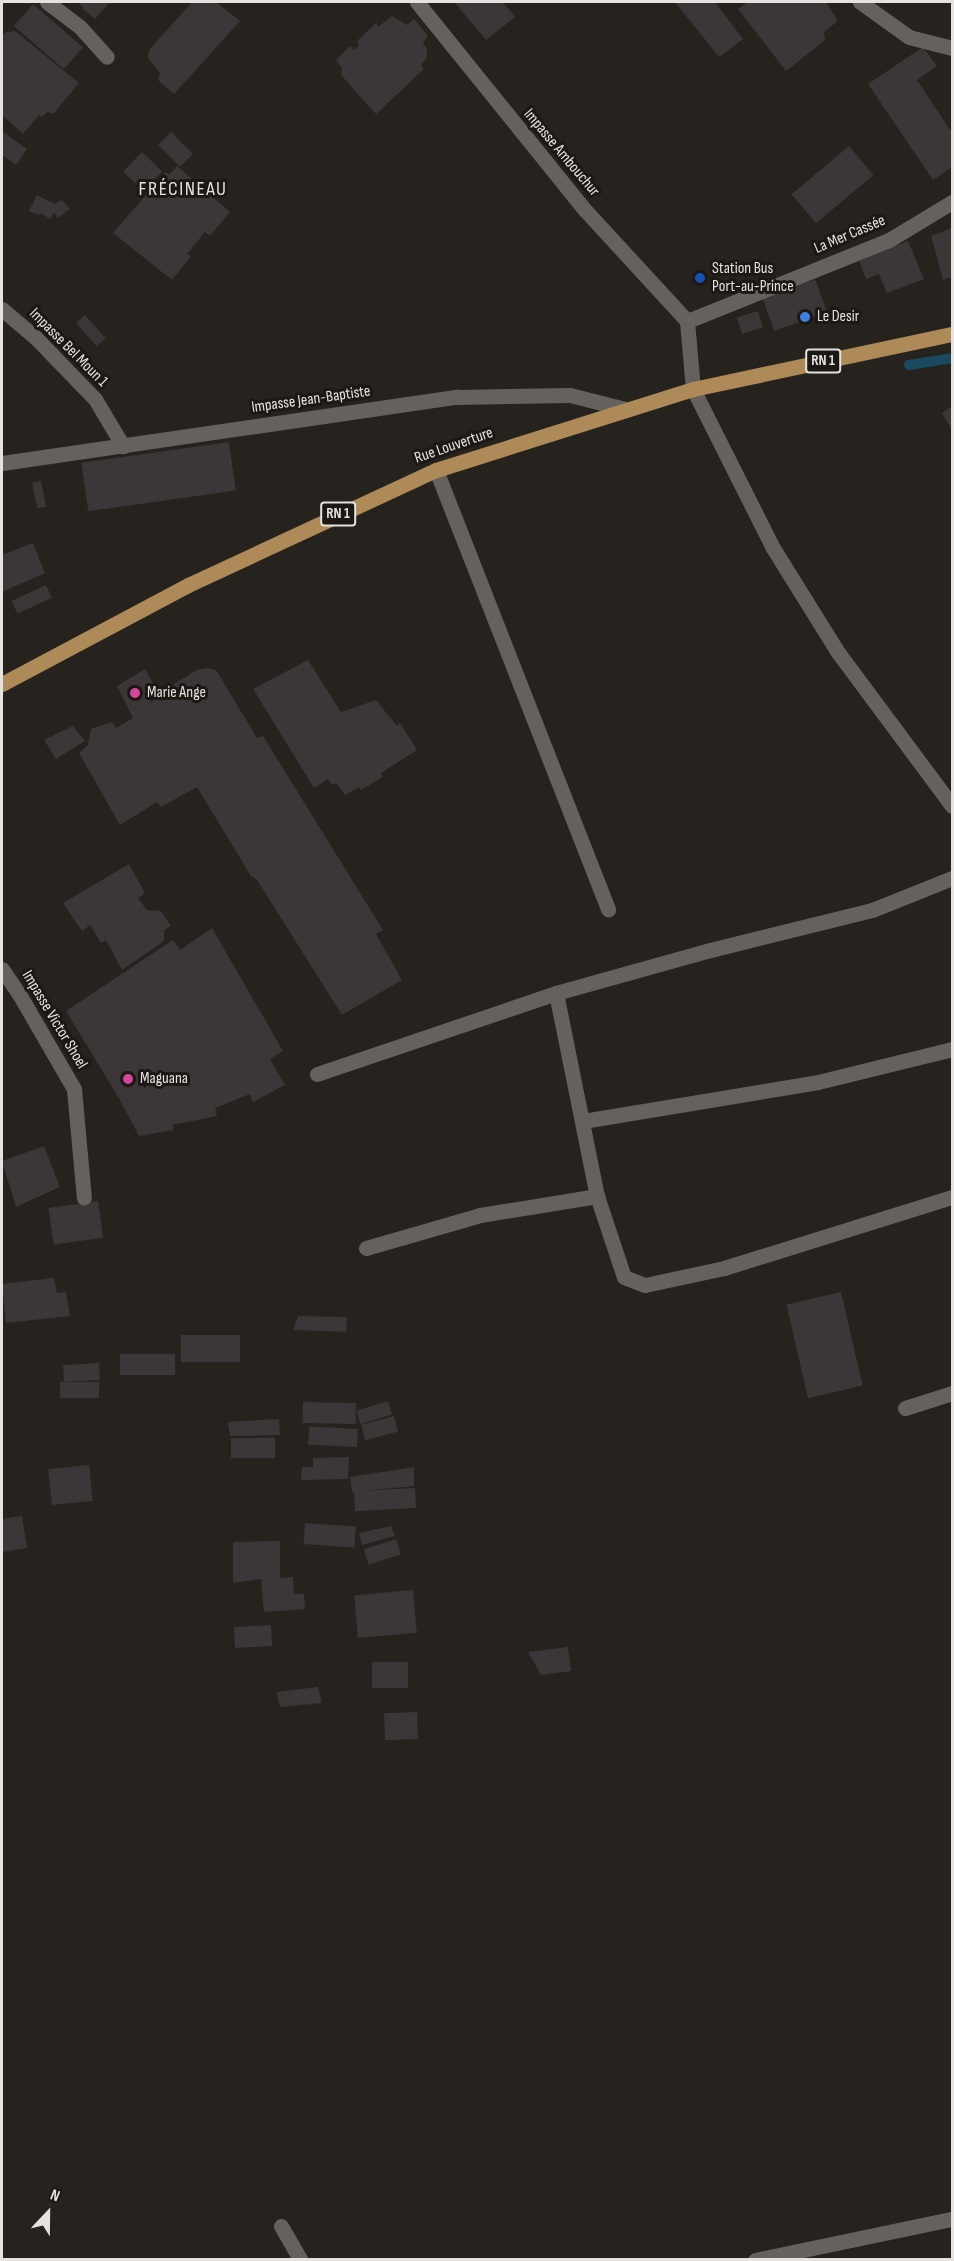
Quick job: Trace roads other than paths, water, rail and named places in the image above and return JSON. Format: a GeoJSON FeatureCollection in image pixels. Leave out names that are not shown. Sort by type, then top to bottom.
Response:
{"type":"FeatureCollection","features":[{"type":"Feature","properties":{"kind":"main road","name":"Rue Louverture"},"geometry":{"type":"LineString","coordinates":[[2,684],[188,585],[436,470],[693,389],[952,334]]}},
{"type":"Feature","properties":{"kind":"street"},"geometry":{"type":"LineString","coordinates":[[47,2],[80,27],[107,57]]}},
{"type":"Feature","properties":{"kind":"street","name":"Impasse Ambouchur"},"geometry":{"type":"LineString","coordinates":[[417,2],[585,210],[687,321]]}},
{"type":"Feature","properties":{"kind":"street"},"geometry":{"type":"LineString","coordinates":[[860,2],[909,37],[952,48]]}},
{"type":"Feature","properties":{"kind":"street","name":"La Mer Cassée"},"geometry":{"type":"LineString","coordinates":[[687,321],[889,240],[952,202]]}},
{"type":"Feature","properties":{"kind":"street","name":"Impasse Bel Moun 1"},"geometry":{"type":"LineString","coordinates":[[2,309],[36,338],[95,399],[123,446]]}},
{"type":"Feature","properties":{"kind":"street"},"geometry":{"type":"LineString","coordinates":[[687,321],[693,389],[773,548],[831,641],[952,807]]}},
{"type":"Feature","properties":{"kind":"street","name":"Impasse Jean-Baptiste"},"geometry":{"type":"LineString","coordinates":[[2,464],[457,397],[570,395],[625,409]]}},
{"type":"Feature","properties":{"kind":"street"},"geometry":{"type":"LineString","coordinates":[[436,470],[608,910]]}},
{"type":"Feature","properties":{"kind":"street"},"geometry":{"type":"LineString","coordinates":[[317,1074],[556,993],[710,950],[872,910],[952,878]]}},
{"type":"Feature","properties":{"kind":"street","name":"Impasse Victor Shoel"},"geometry":{"type":"LineString","coordinates":[[2,969],[74,1089],[84,1198]]}},
{"type":"Feature","properties":{"kind":"street"},"geometry":{"type":"LineString","coordinates":[[556,993],[597,1196],[624,1277],[645,1285],[724,1268],[952,1197]]}},
{"type":"Feature","properties":{"kind":"street"},"geometry":{"type":"LineString","coordinates":[[583,1121],[818,1082],[952,1049]]}},
{"type":"Feature","properties":{"kind":"street"},"geometry":{"type":"LineString","coordinates":[[366,1248],[480,1215],[597,1196]]}},
{"type":"Feature","properties":{"kind":"street"},"geometry":{"type":"LineString","coordinates":[[905,1407],[952,1393]]}},
{"type":"Feature","properties":{"kind":"street"},"geometry":{"type":"LineString","coordinates":[[755,2259],[952,2219]]}},
{"type":"Feature","properties":{"kind":"street"},"geometry":{"type":"LineString","coordinates":[[281,2226],[301,2259]]}},
{"type":"Feature","properties":{"kind":"waterway"},"geometry":{"type":"LineString","coordinates":[[909,365],[952,358]]}},
{"type":"Feature","properties":{"kind":"place","name":"Station Bus Port-au-Prince"},"geometry":{"type":"Point","coordinates":[700,278]}},
{"type":"Feature","properties":{"kind":"place","name":"Le Desir"},"geometry":{"type":"Point","coordinates":[805,317]}},
{"type":"Feature","properties":{"kind":"place","name":"Marie Ange"},"geometry":{"type":"Point","coordinates":[135,693]}},
{"type":"Feature","properties":{"kind":"place","name":"Maguana"},"geometry":{"type":"Point","coordinates":[128,1079]}},
{"type":"Feature","properties":{"kind":"district","name":"FRÉCINEAU"},"geometry":{"type":"Point","coordinates":[183,189]}}]}
